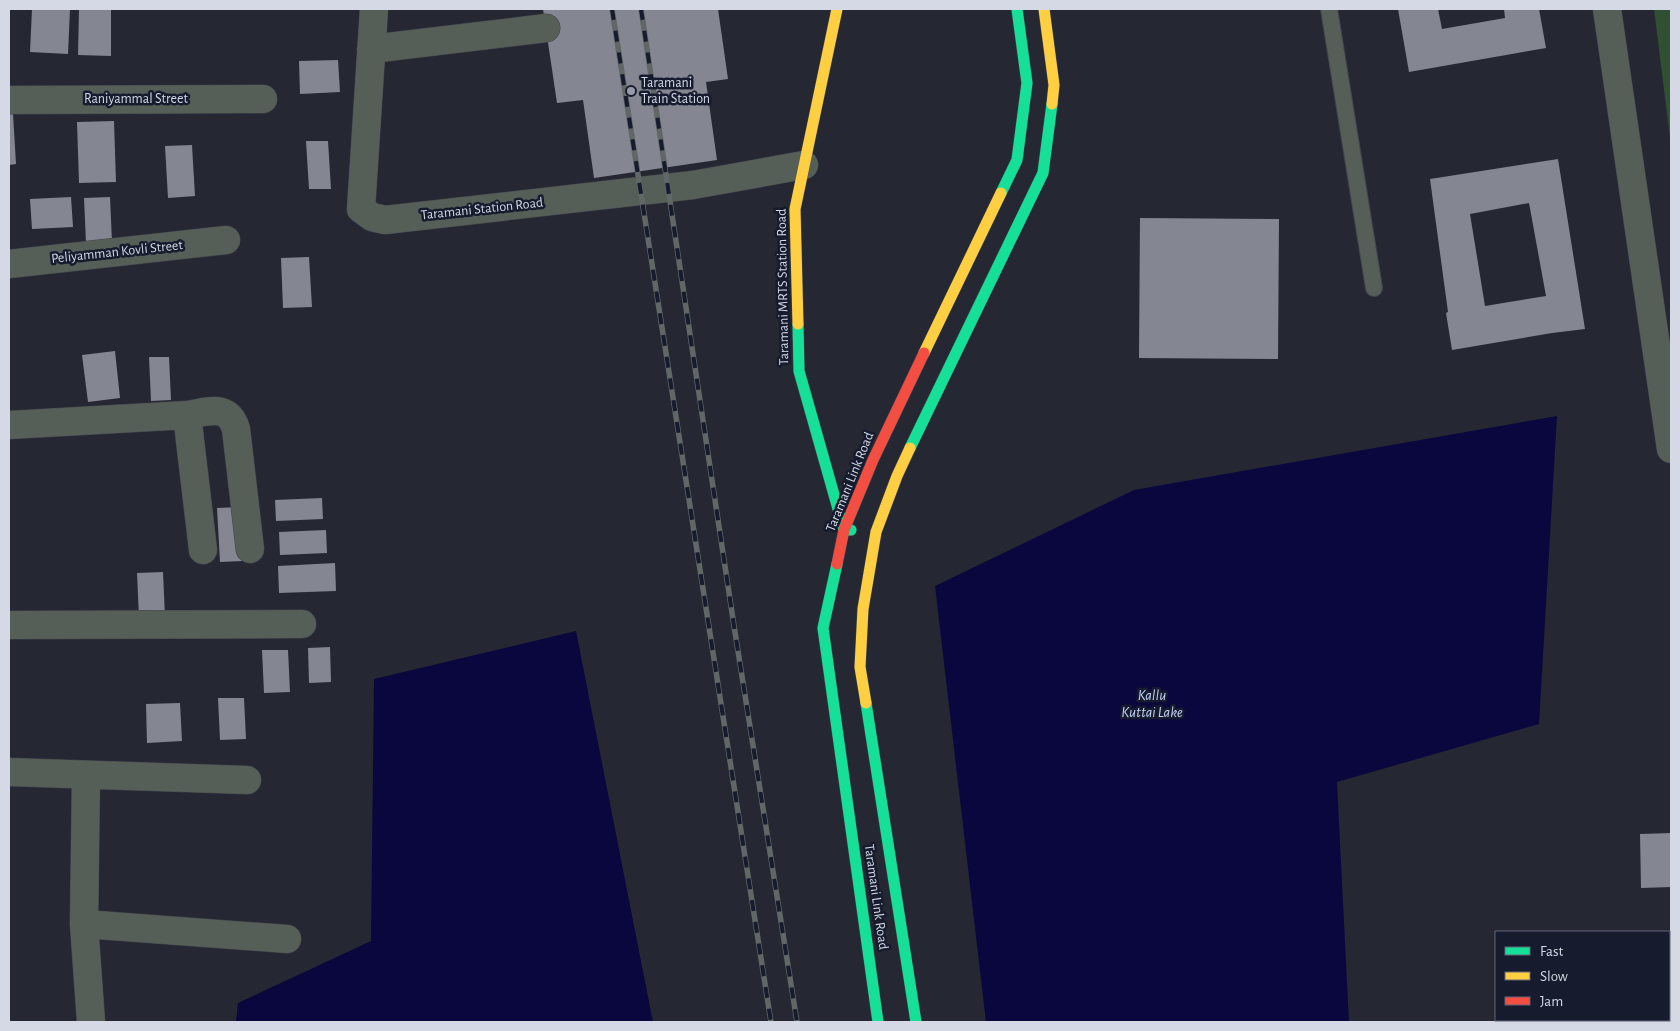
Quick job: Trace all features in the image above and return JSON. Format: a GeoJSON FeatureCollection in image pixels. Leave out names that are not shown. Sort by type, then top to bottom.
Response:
{"type":"FeatureCollection","features":[{"type":"Feature","properties":{"kind":"street","name":"Taramani Station Road"},"geometry":{"type":"LineString","coordinates":[[374,9],[361,209],[372,217],[385,220],[693,185],[804,165]]}},
{"type":"Feature","properties":{"kind":"street","name":"Taramani MRTS Station Road"},"geometry":{"type":"LineString","coordinates":[[837,9],[795,209],[799,371],[844,530]]}},
{"type":"Feature","properties":{"kind":"street","name":"Taramani Link Road"},"geometry":{"type":"LineString","coordinates":[[878,1022],[823,628],[844,530],[873,460],[1017,160],[1027,83],[1017,9]]}},
{"type":"Feature","properties":{"kind":"street","name":"Taramani Link Road"},"geometry":{"type":"LineString","coordinates":[[916,1022],[860,667],[868,531],[897,476],[1043,173],[1054,85],[1044,9]]}},
{"type":"Feature","properties":{"kind":"street"},"geometry":{"type":"LineString","coordinates":[[1607,9],[1671,449]]}},
{"type":"Feature","properties":{"kind":"street"},"geometry":{"type":"LineString","coordinates":[[370,49],[546,28]]}},
{"type":"Feature","properties":{"kind":"street","name":"Raniyammal Street"},"geometry":{"type":"LineString","coordinates":[[9,100],[263,99]]}},
{"type":"Feature","properties":{"kind":"street","name":"Peliyamman Kovli Street"},"geometry":{"type":"LineString","coordinates":[[9,264],[226,240]]}},
{"type":"Feature","properties":{"kind":"street"},"geometry":{"type":"LineString","coordinates":[[9,425],[223,412],[228,414],[236,428],[250,548]]}},
{"type":"Feature","properties":{"kind":"street"},"geometry":{"type":"LineString","coordinates":[[187,415],[203,550]]}},
{"type":"Feature","properties":{"kind":"street"},"geometry":{"type":"LineString","coordinates":[[844,530],[868,531]]}},
{"type":"Feature","properties":{"kind":"street"},"geometry":{"type":"LineString","coordinates":[[9,625],[302,624]]}},
{"type":"Feature","properties":{"kind":"street"},"geometry":{"type":"LineString","coordinates":[[9,772],[248,780]]}},
{"type":"Feature","properties":{"kind":"street"},"geometry":{"type":"LineString","coordinates":[[86,774],[84,924],[92,1022]]}},
{"type":"Feature","properties":{"kind":"street"},"geometry":{"type":"LineString","coordinates":[[84,924],[286,939]]}},
{"type":"Feature","properties":{"kind":"lane"},"geometry":{"type":"LineString","coordinates":[[1329,9],[1374,288]]}},
{"type":"Feature","properties":{"kind":"green space"},"geometry":{"type":"Polygon","coordinates":[[[1654,9],[1671,9],[1671,146],[1654,9]]]}},
{"type":"Feature","properties":{"kind":"water","name":"Kallu Kuttai Lake"},"geometry":{"type":"Polygon","coordinates":[[[1557,416],[1539,724],[1337,782],[1349,1022],[986,1022],[935,586],[1134,490],[1557,416]]]}},
{"type":"Feature","properties":{"kind":"water"},"geometry":{"type":"Polygon","coordinates":[[[576,631],[653,1022],[236,1022],[238,1003],[371,941],[374,679],[576,631]]]}},
{"type":"Feature","properties":{"kind":"building"},"geometry":{"type":"Polygon","coordinates":[[[32,9],[70,9],[68,54],[30,52],[32,9]]]}},
{"type":"Feature","properties":{"kind":"building"},"geometry":{"type":"Polygon","coordinates":[[[79,9],[111,9],[111,56],[78,55],[79,9]]]}},
{"type":"Feature","properties":{"kind":"building","name":"Taramani Train Station"},"geometry":{"type":"Polygon","coordinates":[[[543,9],[718,9],[728,79],[706,82],[717,160],[594,178],[583,100],[557,103],[543,9]]]}},
{"type":"Feature","properties":{"kind":"building"},"geometry":{"type":"Polygon","coordinates":[[[1398,9],[1438,9],[1442,29],[1505,18],[1504,9],[1539,9],[1546,48],[1409,72],[1398,9]]]}},
{"type":"Feature","properties":{"kind":"building"},"geometry":{"type":"Polygon","coordinates":[[[338,60],[340,92],[300,94],[299,61],[338,60]]]}},
{"type":"Feature","properties":{"kind":"building"},"geometry":{"type":"Polygon","coordinates":[[[9,114],[13,114],[16,164],[9,165],[9,114]]]}},
{"type":"Feature","properties":{"kind":"building"},"geometry":{"type":"Polygon","coordinates":[[[114,121],[116,182],[79,183],[77,122],[114,121]]]}},
{"type":"Feature","properties":{"kind":"building"},"geometry":{"type":"Polygon","coordinates":[[[306,141],[328,141],[331,189],[309,189],[306,141]]]}},
{"type":"Feature","properties":{"kind":"building"},"geometry":{"type":"Polygon","coordinates":[[[192,145],[195,196],[168,198],[165,146],[192,145]]]}},
{"type":"Feature","properties":{"kind":"building"},"geometry":{"type":"Polygon","coordinates":[[[1558,159],[1585,329],[1452,350],[1430,179],[1558,159]],[[1529,203],[1470,214],[1485,306],[1546,296],[1529,203]]]}},
{"type":"Feature","properties":{"kind":"building"},"geometry":{"type":"Polygon","coordinates":[[[71,197],[73,227],[32,229],[30,199],[71,197]]]}},
{"type":"Feature","properties":{"kind":"building"},"geometry":{"type":"Polygon","coordinates":[[[110,197],[112,242],[86,243],[84,198],[110,197]]]}},
{"type":"Feature","properties":{"kind":"building"},"geometry":{"type":"Polygon","coordinates":[[[1140,218],[1279,219],[1278,359],[1139,358],[1140,218]]]}},
{"type":"Feature","properties":{"kind":"building"},"geometry":{"type":"Polygon","coordinates":[[[309,257],[312,307],[283,308],[281,258],[309,257]]]}},
{"type":"Feature","properties":{"kind":"building"},"geometry":{"type":"Polygon","coordinates":[[[115,351],[120,398],[88,402],[82,355],[115,351]]]}},
{"type":"Feature","properties":{"kind":"building"},"geometry":{"type":"Polygon","coordinates":[[[149,357],[169,357],[171,400],[151,401],[149,357]]]}},
{"type":"Feature","properties":{"kind":"building"},"geometry":{"type":"Polygon","coordinates":[[[322,498],[323,519],[276,521],[275,500],[322,498]]]}},
{"type":"Feature","properties":{"kind":"building"},"geometry":{"type":"Polygon","coordinates":[[[240,507],[243,561],[220,562],[217,508],[240,507]]]}},
{"type":"Feature","properties":{"kind":"building"},"geometry":{"type":"Polygon","coordinates":[[[326,530],[327,553],[280,555],[279,532],[326,530]]]}},
{"type":"Feature","properties":{"kind":"building"},"geometry":{"type":"Polygon","coordinates":[[[335,563],[336,591],[279,593],[278,566],[335,563]]]}},
{"type":"Feature","properties":{"kind":"building"},"geometry":{"type":"Polygon","coordinates":[[[163,572],[165,617],[139,618],[137,573],[163,572]]]}},
{"type":"Feature","properties":{"kind":"building"},"geometry":{"type":"Polygon","coordinates":[[[330,647],[331,682],[309,683],[308,648],[330,647]]]}},
{"type":"Feature","properties":{"kind":"building"},"geometry":{"type":"Polygon","coordinates":[[[262,650],[288,650],[290,692],[264,693],[262,650]]]}},
{"type":"Feature","properties":{"kind":"building"},"geometry":{"type":"Polygon","coordinates":[[[218,698],[244,698],[246,739],[220,740],[218,698]]]}},
{"type":"Feature","properties":{"kind":"building"},"geometry":{"type":"Polygon","coordinates":[[[180,703],[182,741],[147,743],[146,704],[180,703]]]}},
{"type":"Feature","properties":{"kind":"building"},"geometry":{"type":"Polygon","coordinates":[[[1671,833],[1671,887],[1641,888],[1640,834],[1671,833]]]}},
{"type":"Feature","properties":{"kind":"railway"},"geometry":{"type":"LineString","coordinates":[[612,9],[771,1022]]}},
{"type":"Feature","properties":{"kind":"railway"},"geometry":{"type":"LineString","coordinates":[[641,9],[734,626],[797,1022]]}},
{"type":"Feature","properties":{"kind":"traffic: fast"},"geometry":{"type":"LineString","coordinates":[[1001,193],[1017,160],[1027,83],[1017,9]]}},
{"type":"Feature","properties":{"kind":"traffic: fast"},"geometry":{"type":"LineString","coordinates":[[910,448],[1043,173],[1052,104]]}},
{"type":"Feature","properties":{"kind":"traffic: fast"},"geometry":{"type":"LineString","coordinates":[[798,324],[799,371],[844,530],[851,530]]}},
{"type":"Feature","properties":{"kind":"traffic: fast"},"geometry":{"type":"LineString","coordinates":[[837,564],[823,628],[878,1022]]}},
{"type":"Feature","properties":{"kind":"traffic: fast"},"geometry":{"type":"LineString","coordinates":[[866,703],[916,1022]]}},
{"type":"Feature","properties":{"kind":"traffic: slow"},"geometry":{"type":"LineString","coordinates":[[798,324],[795,209],[837,9]]}},
{"type":"Feature","properties":{"kind":"traffic: slow"},"geometry":{"type":"LineString","coordinates":[[1044,9],[1054,85],[1052,104]]}},
{"type":"Feature","properties":{"kind":"traffic: slow"},"geometry":{"type":"LineString","coordinates":[[924,353],[1001,193]]}},
{"type":"Feature","properties":{"kind":"traffic: slow"},"geometry":{"type":"LineString","coordinates":[[866,703],[860,667],[863,609],[876,532],[897,476],[910,448]]}},
{"type":"Feature","properties":{"kind":"traffic: jam"},"geometry":{"type":"LineString","coordinates":[[837,564],[844,530],[873,460],[924,353]]}},
{"type":"Feature","properties":{"kind":"place","name":"Taramani Train Station"},"geometry":{"type":"Point","coordinates":[631,91]}}]}
